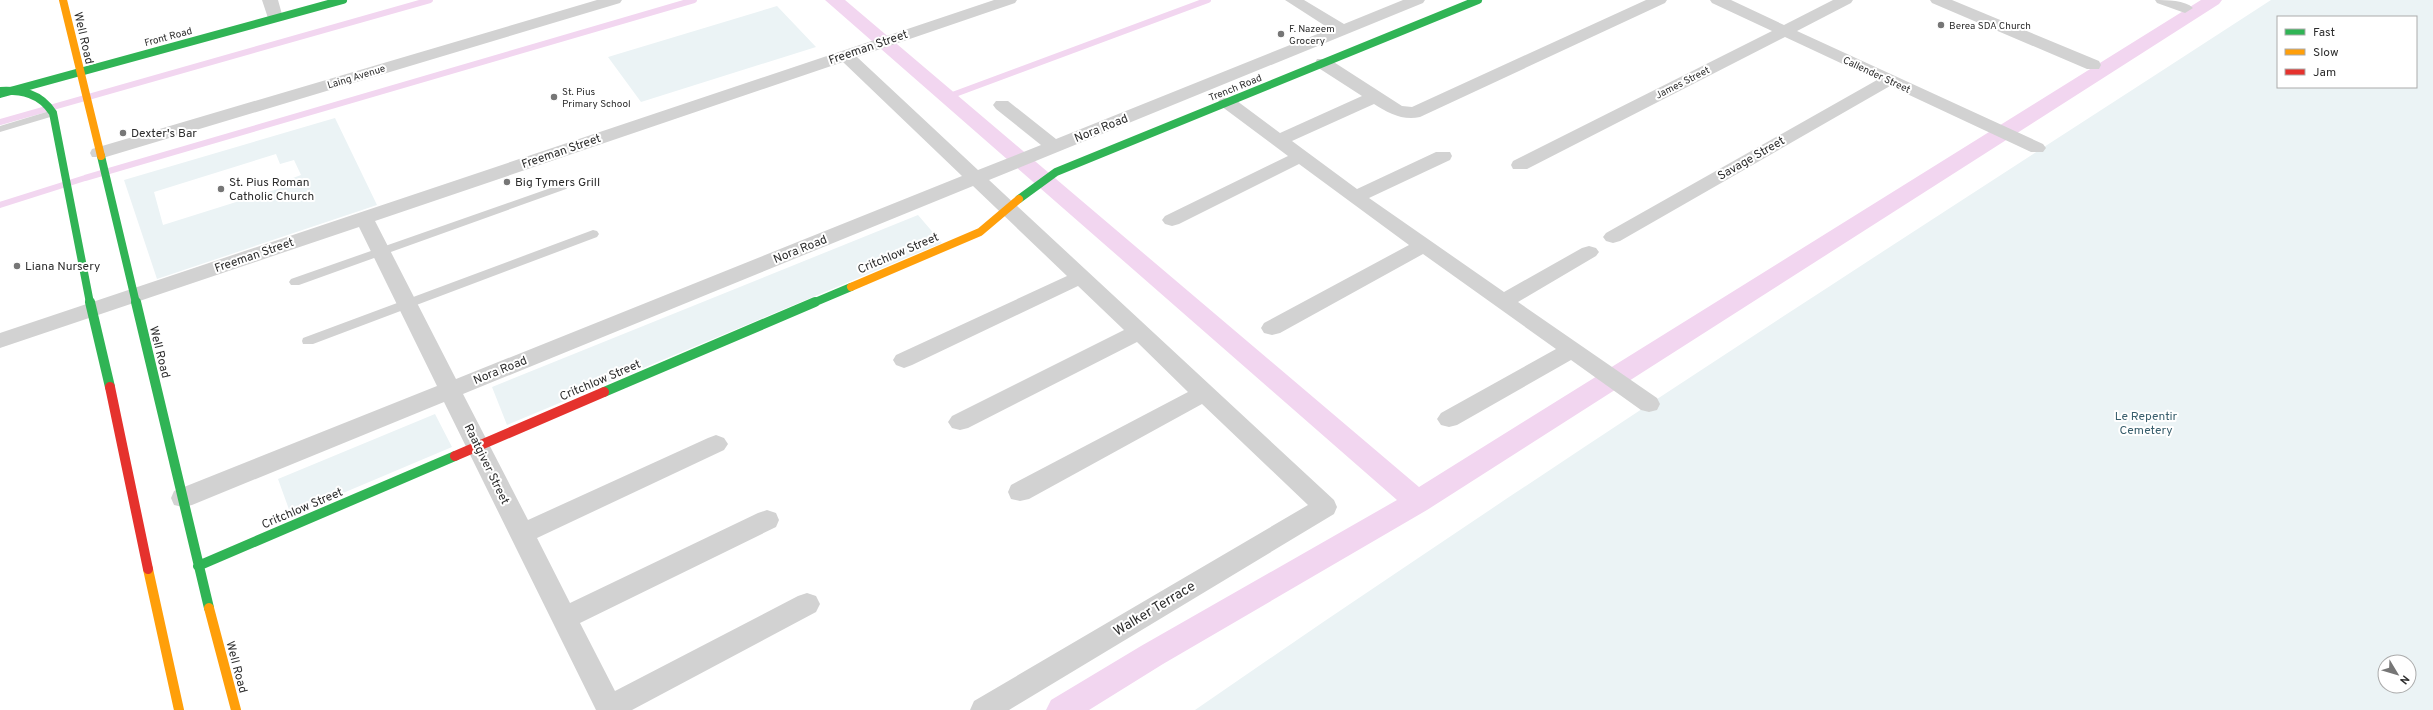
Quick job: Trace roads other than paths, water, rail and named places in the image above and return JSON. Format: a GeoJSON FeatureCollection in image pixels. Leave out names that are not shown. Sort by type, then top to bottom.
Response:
{"type":"FeatureCollection","features":[{"type":"Feature","properties":{"kind":"main road","name":"Well Road"},"geometry":{"type":"LineString","coordinates":[[63,0],[133,296],[184,498],[198,566],[236,710]]}},
{"type":"Feature","properties":{"kind":"main road","name":"Front Road"},"geometry":{"type":"LineString","coordinates":[[0,94],[343,0]]}},
{"type":"Feature","properties":{"kind":"main road","name":"Trench Road"},"geometry":{"type":"LineString","coordinates":[[1008,210],[1037,184],[1056,172],[1478,0]]}},
{"type":"Feature","properties":{"kind":"main road"},"geometry":{"type":"LineString","coordinates":[[0,90],[15,90],[37,95],[48,104],[53,113],[65,167],[69,196],[91,309],[107,371],[121,444],[179,710]]}},
{"type":"Feature","properties":{"kind":"main road","name":"Critchlow Street"},"geometry":{"type":"LineString","coordinates":[[198,566],[980,232],[1008,210]]}},
{"type":"Feature","properties":{"kind":"street"},"geometry":{"type":"LineString","coordinates":[[270,0],[275,18]]}},
{"type":"Feature","properties":{"kind":"street","name":"Laing Avenue"},"geometry":{"type":"LineString","coordinates":[[99,155],[614,0]]}},
{"type":"Feature","properties":{"kind":"street","name":"Freeman Street"},"geometry":{"type":"LineString","coordinates":[[0,341],[1009,0]]}},
{"type":"Feature","properties":{"kind":"street"},"geometry":{"type":"LineString","coordinates":[[1293,0],[1343,30]]}},
{"type":"Feature","properties":{"kind":"street","name":"Nora Road"},"geometry":{"type":"LineString","coordinates":[[184,498],[1417,0]]}},
{"type":"Feature","properties":{"kind":"street"},"geometry":{"type":"LineString","coordinates":[[1323,63],[1375,98],[1401,113],[1420,111],[1659,0]]}},
{"type":"Feature","properties":{"kind":"street","name":"Callender Street"},"geometry":{"type":"LineString","coordinates":[[1718,0],[2031,146]]}},
{"type":"Feature","properties":{"kind":"street","name":"James Street"},"geometry":{"type":"LineString","coordinates":[[1520,165],[1845,0]]}},
{"type":"Feature","properties":{"kind":"street"},"geometry":{"type":"LineString","coordinates":[[1938,0],[2093,65]]}},
{"type":"Feature","properties":{"kind":"street"},"geometry":{"type":"LineString","coordinates":[[2163,0],[2185,8]]}},
{"type":"Feature","properties":{"kind":"street"},"geometry":{"type":"LineString","coordinates":[[845,55],[1204,393],[1020,492]]}},
{"type":"Feature","properties":{"kind":"street","name":"Savage Street"},"geometry":{"type":"LineString","coordinates":[[1613,237],[1889,80]]}},
{"type":"Feature","properties":{"kind":"street"},"geometry":{"type":"LineString","coordinates":[[1280,140],[1375,98]]}},
{"type":"Feature","properties":{"kind":"street"},"geometry":{"type":"LineString","coordinates":[[1227,102],[1302,156],[1355,197],[1649,404]]}},
{"type":"Feature","properties":{"kind":"street"},"geometry":{"type":"LineString","coordinates":[[1002,106],[1054,146]]}},
{"type":"Feature","properties":{"kind":"street"},"geometry":{"type":"LineString","coordinates":[[1172,220],[1302,156]]}},
{"type":"Feature","properties":{"kind":"street"},"geometry":{"type":"LineString","coordinates":[[1355,197],[1442,156]]}},
{"type":"Feature","properties":{"kind":"street","name":"Raatgiver Street"},"geometry":{"type":"LineString","coordinates":[[364,218],[609,709]]}},
{"type":"Feature","properties":{"kind":"street"},"geometry":{"type":"LineString","coordinates":[[1272,328],[1424,245]]}},
{"type":"Feature","properties":{"kind":"street"},"geometry":{"type":"LineString","coordinates":[[1503,301],[1589,252]]}},
{"type":"Feature","properties":{"kind":"street"},"geometry":{"type":"LineString","coordinates":[[904,360],[1081,277]]}},
{"type":"Feature","properties":{"kind":"street"},"geometry":{"type":"LineString","coordinates":[[960,422],[1139,332]]}},
{"type":"Feature","properties":{"kind":"street"},"geometry":{"type":"LineString","coordinates":[[1449,419],[1572,350]]}},
{"type":"Feature","properties":{"kind":"street","name":"Walker Terrace"},"geometry":{"type":"LineString","coordinates":[[984,710],[1325,507],[1204,393]]}},
{"type":"Feature","properties":{"kind":"street"},"geometry":{"type":"LineString","coordinates":[[522,534],[716,444]]}},
{"type":"Feature","properties":{"kind":"street"},"geometry":{"type":"LineString","coordinates":[[564,618],[767,520]]}},
{"type":"Feature","properties":{"kind":"street"},"geometry":{"type":"LineString","coordinates":[[609,709],[807,604]]}},
{"type":"Feature","properties":{"kind":"lane"},"geometry":{"type":"LineString","coordinates":[[0,129],[53,113]]}},
{"type":"Feature","properties":{"kind":"lane"},"geometry":{"type":"LineString","coordinates":[[295,282],[562,187]]}},
{"type":"Feature","properties":{"kind":"lane"},"geometry":{"type":"LineString","coordinates":[[308,341],[593,234]]}},
{"type":"Feature","properties":{"kind":"waterway"},"geometry":{"type":"LineString","coordinates":[[0,122],[430,0]]}},
{"type":"Feature","properties":{"kind":"waterway"},"geometry":{"type":"LineString","coordinates":[[0,205],[85,178],[694,0]]}},
{"type":"Feature","properties":{"kind":"waterway"},"geometry":{"type":"LineString","coordinates":[[834,0],[1417,502]]}},
{"type":"Feature","properties":{"kind":"waterway"},"geometry":{"type":"LineString","coordinates":[[947,97],[1208,0]]}},
{"type":"Feature","properties":{"kind":"waterway"},"geometry":{"type":"LineString","coordinates":[[1417,502],[2213,0]]}},
{"type":"Feature","properties":{"kind":"waterway"},"geometry":{"type":"LineString","coordinates":[[1062,710],[1152,655],[1417,502]]}},
{"type":"Feature","properties":{"kind":"place","name":"Berea SDA Church"},"geometry":{"type":"Point","coordinates":[1941,25]}},
{"type":"Feature","properties":{"kind":"place","name":"F. Nazeem Grocery"},"geometry":{"type":"Point","coordinates":[1281,34]}},
{"type":"Feature","properties":{"kind":"place","name":"St. Pius Primary School"},"geometry":{"type":"Point","coordinates":[554,97]}},
{"type":"Feature","properties":{"kind":"place","name":"Dexter's Bar"},"geometry":{"type":"Point","coordinates":[123,133]}},
{"type":"Feature","properties":{"kind":"place","name":"Big Tymers Grill"},"geometry":{"type":"Point","coordinates":[507,182]}},
{"type":"Feature","properties":{"kind":"place","name":"St. Pius Roman Catholic Church"},"geometry":{"type":"Point","coordinates":[221,189]}},
{"type":"Feature","properties":{"kind":"place","name":"Liana Nursery"},"geometry":{"type":"Point","coordinates":[17,266]}},
{"type":"Feature","properties":{"kind":"park label","name":"Le Repentir Cemetery"},"geometry":{"type":"Point","coordinates":[2146,423]}}]}
